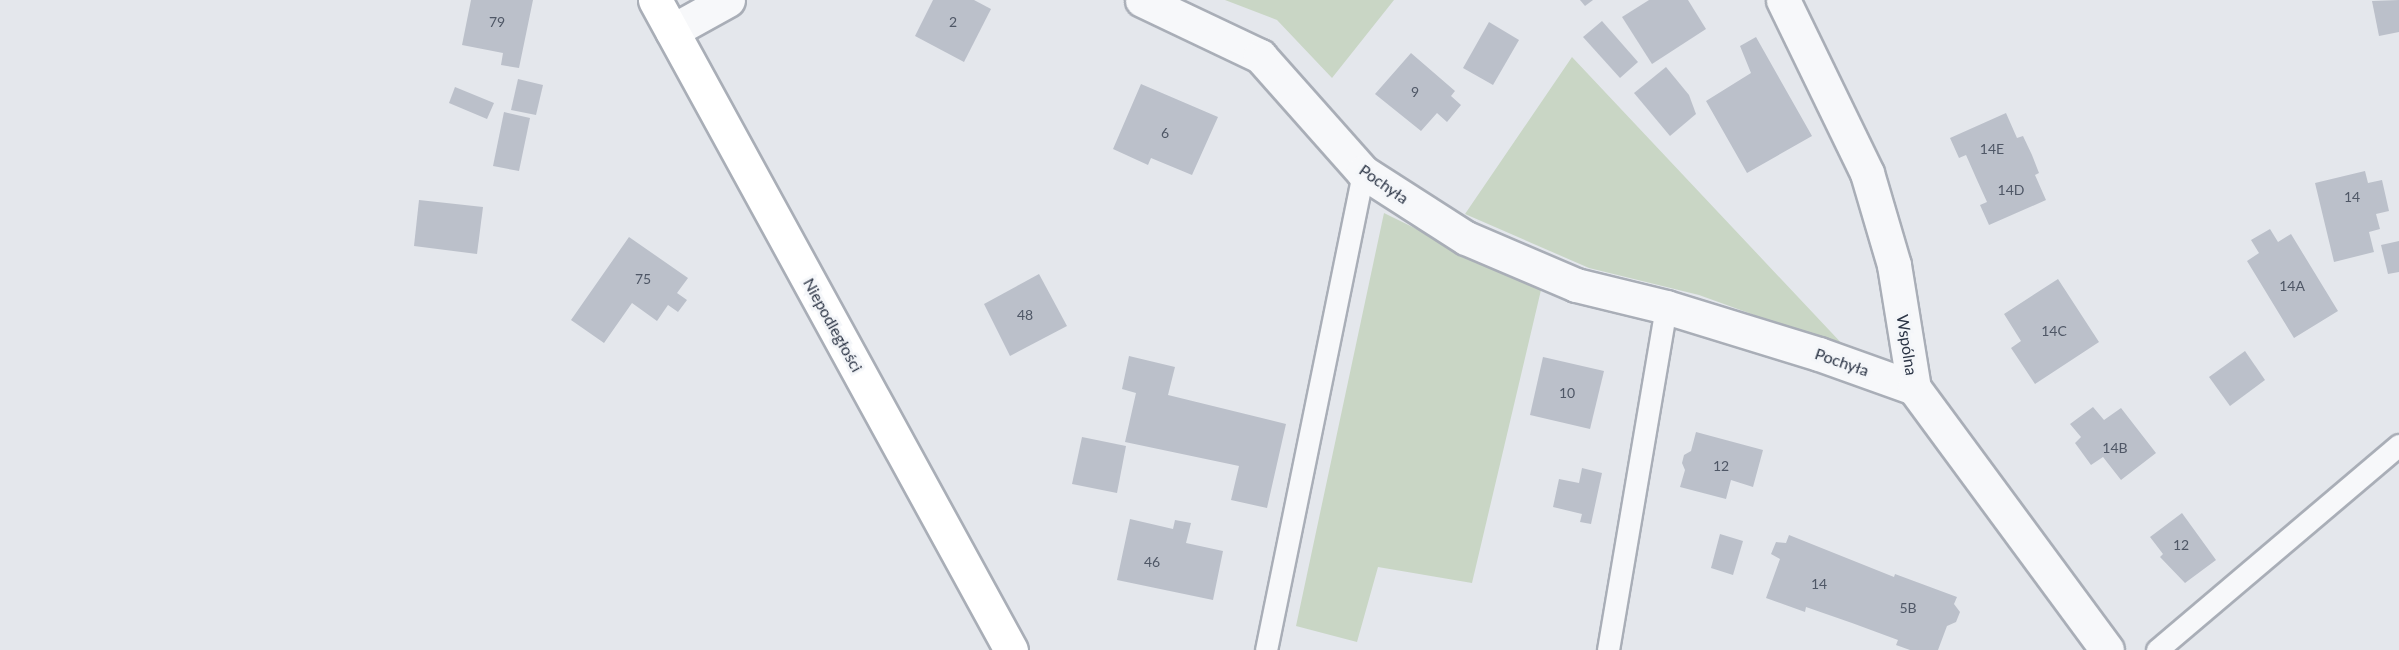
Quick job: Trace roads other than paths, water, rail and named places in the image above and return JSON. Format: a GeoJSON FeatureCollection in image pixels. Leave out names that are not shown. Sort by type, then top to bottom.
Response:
{"type":"FeatureCollection","features":[{"type":"Feature","properties":{"kind":"street","name":"Niepodległości"},"geometry":{"type":"LineString","coordinates":[[655,0],[1011,650]]}},
{"type":"Feature","properties":{"kind":"street"},"geometry":{"type":"LineString","coordinates":[[672,31],[728,0]]}},
{"type":"Feature","properties":{"kind":"street","name":"Pochyła"},"geometry":{"type":"LineString","coordinates":[[1142,0],[1260,56],[1363,172],[1466,238],[1576,285],[1666,307],[1819,354],[1914,388]]}},
{"type":"Feature","properties":{"kind":"street","name":"Wspólna"},"geometry":{"type":"LineString","coordinates":[[1784,0],[1867,173],[1894,265],[1914,388],[2107,650]]}},
{"type":"Feature","properties":{"kind":"lane"},"geometry":{"type":"LineString","coordinates":[[1266,650],[1363,172]]}},
{"type":"Feature","properties":{"kind":"lane"},"geometry":{"type":"LineString","coordinates":[[1608,650],[1666,307]]}},
{"type":"Feature","properties":{"kind":"lane"},"geometry":{"type":"LineString","coordinates":[[2157,650],[2399,445]]}}]}
